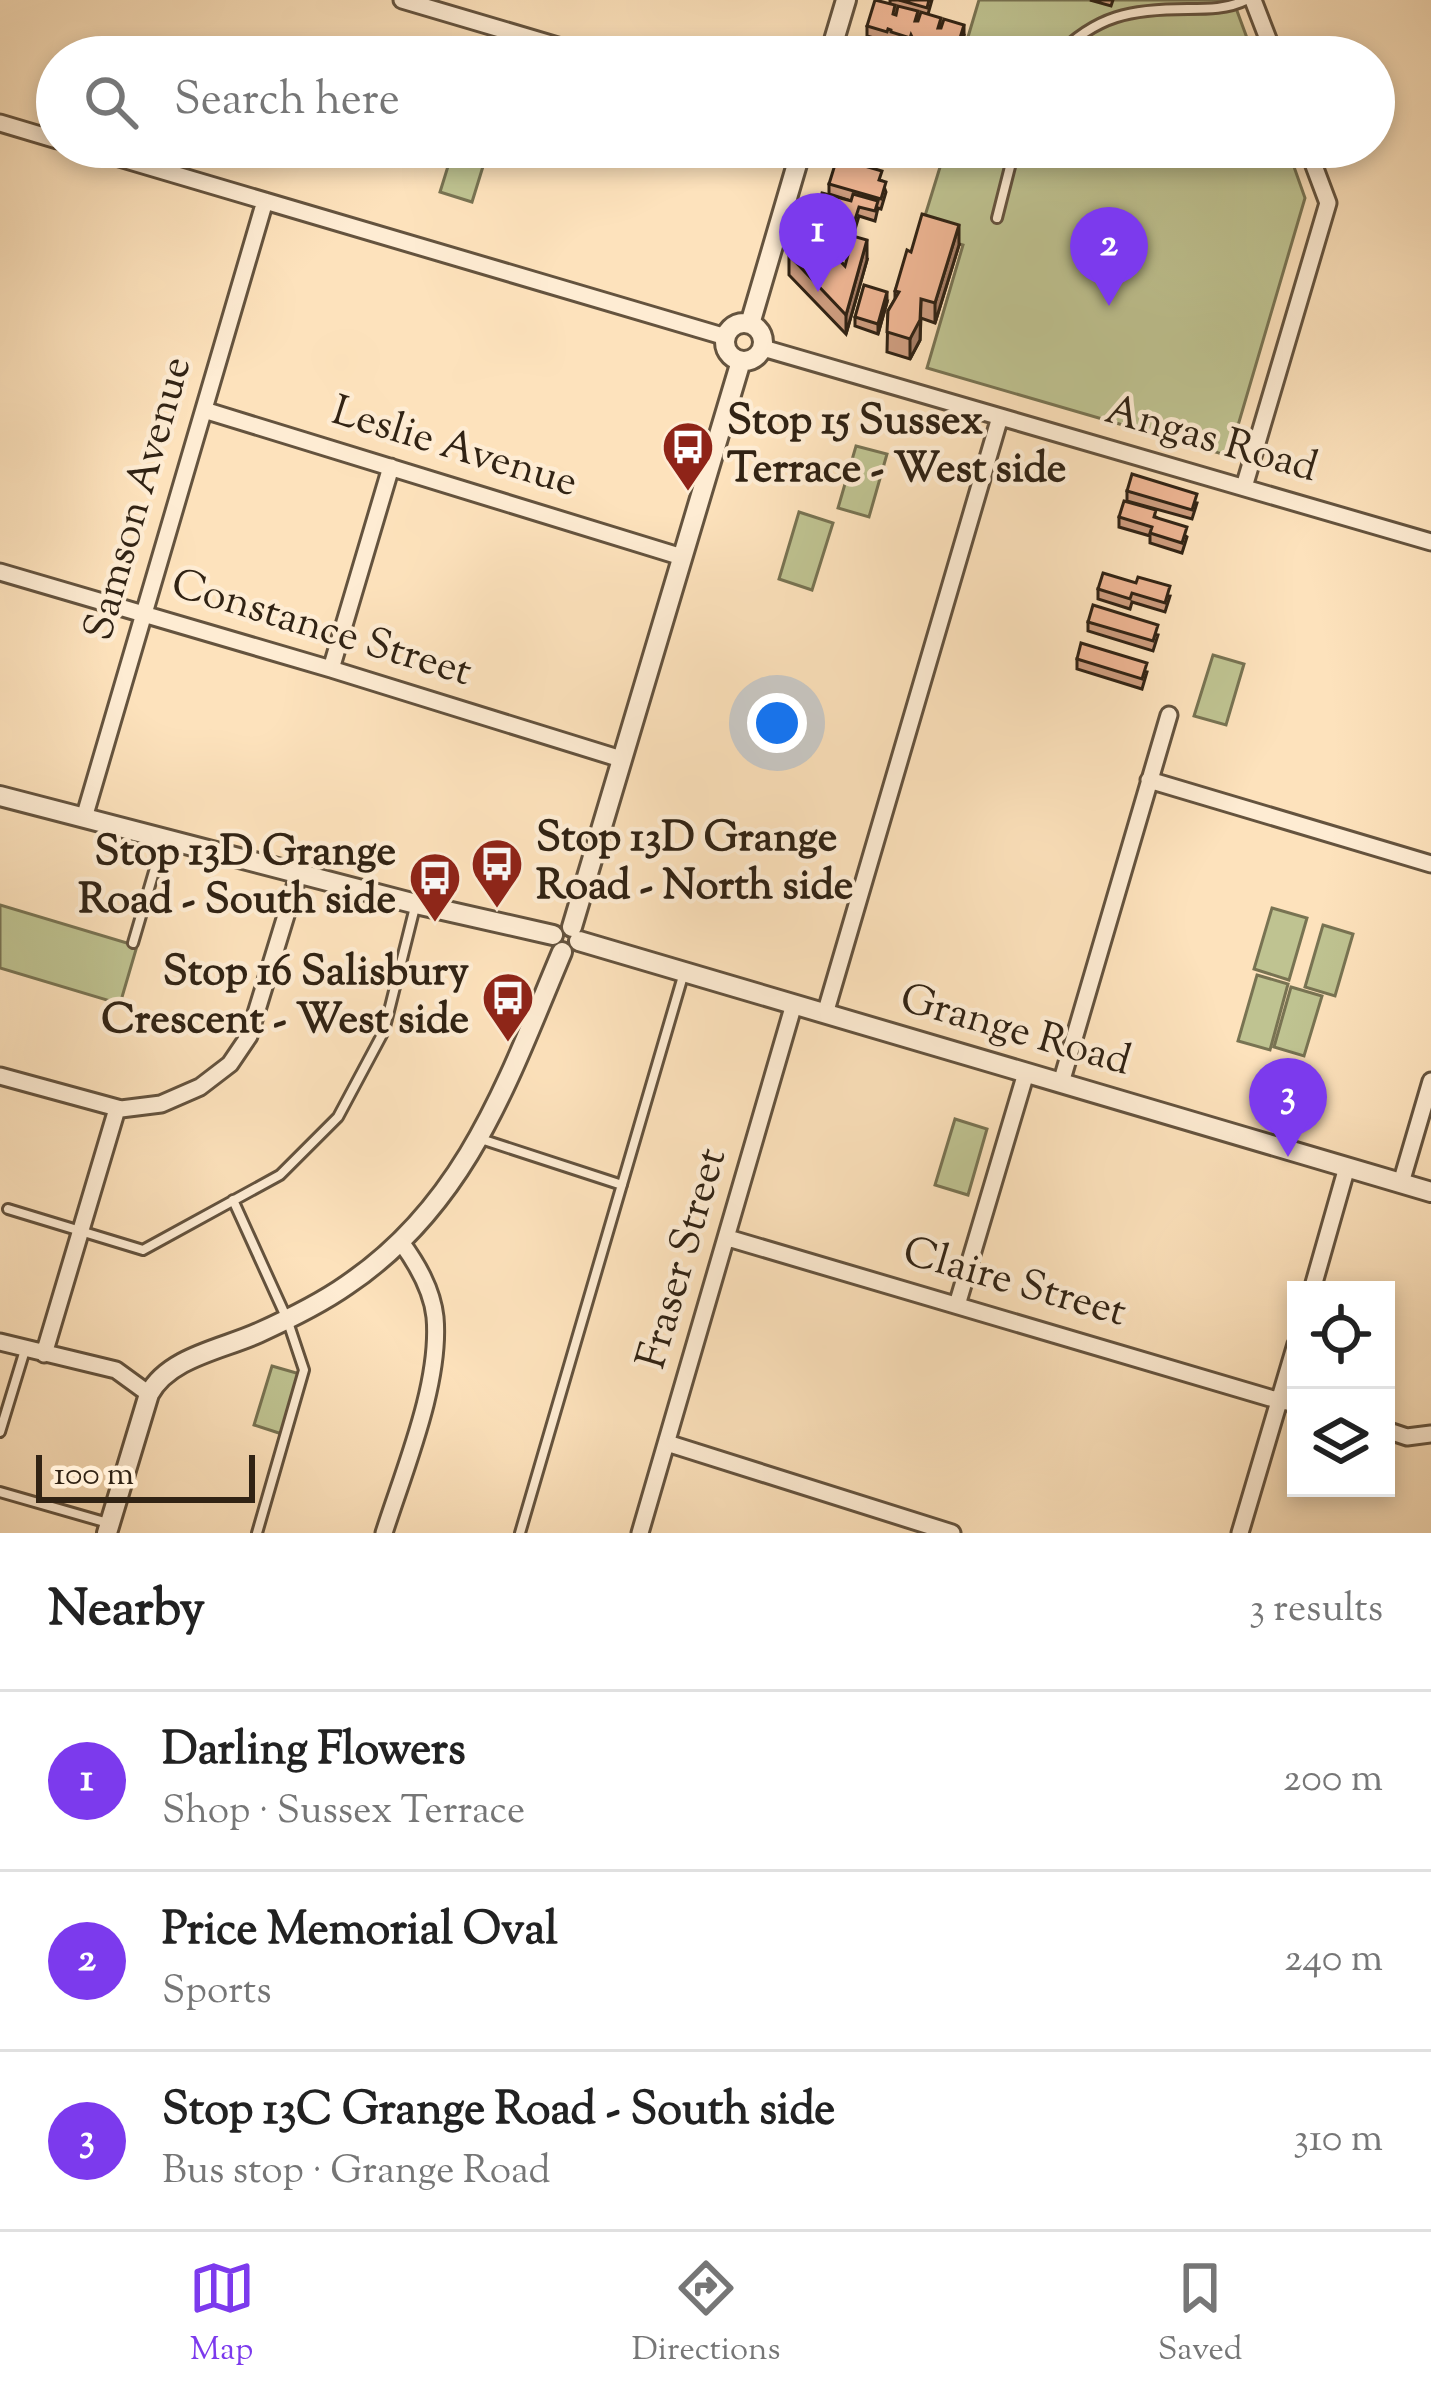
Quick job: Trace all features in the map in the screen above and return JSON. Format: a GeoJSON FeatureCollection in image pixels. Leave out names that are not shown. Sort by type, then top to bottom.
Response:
{"type":"FeatureCollection","features":[{"type":"Feature","properties":{"kind":"street"},"geometry":{"type":"LineString","coordinates":[[402,0],[524,36]]}},
{"type":"Feature","properties":{"kind":"street"},"geometry":{"type":"LineString","coordinates":[[835,36],[846,0]]}},
{"type":"Feature","properties":{"kind":"street"},"geometry":{"type":"LineString","coordinates":[[1249,0],[1265,36]]}},
{"type":"Feature","properties":{"kind":"street"},"geometry":{"type":"LineString","coordinates":[[0,123],[36,134]]}},
{"type":"Feature","properties":{"kind":"street"},"geometry":{"type":"LineString","coordinates":[[154,168],[726,337]]}},
{"type":"Feature","properties":{"kind":"street"},"geometry":{"type":"LineString","coordinates":[[750,324],[796,168]]}},
{"type":"Feature","properties":{"kind":"street"},"geometry":{"type":"LineString","coordinates":[[1244,488],[1328,203],[1315,168]]}},
{"type":"Feature","properties":{"kind":"street","name":"Samson Avenue"},"geometry":{"type":"LineString","coordinates":[[84,818],[266,201]]}},
{"type":"Feature","properties":{"kind":"street"},"geometry":{"type":"LineString","coordinates":[[750,324],[763,335],[763,348],[754,359],[741,361],[726,349],[726,337],[732,327],[750,324]]}},
{"type":"Feature","properties":{"kind":"street","name":"Angas Road"},"geometry":{"type":"LineString","coordinates":[[763,348],[1431,542]]}},
{"type":"Feature","properties":{"kind":"street"},"geometry":{"type":"LineString","coordinates":[[108,1528],[147,1400],[160,1378],[174,1367],[287,1319],[345,1287],[401,1242],[444,1194],[478,1138],[518,1058],[567,939],[741,361]]}},
{"type":"Feature","properties":{"kind":"street","name":"Leslie Avenue"},"geometry":{"type":"LineString","coordinates":[[204,410],[682,556]]}},
{"type":"Feature","properties":{"kind":"street"},"geometry":{"type":"LineString","coordinates":[[825,1013],[1000,417]]}},
{"type":"Feature","properties":{"kind":"street"},"geometry":{"type":"LineString","coordinates":[[331,669],[391,466]]}},
{"type":"Feature","properties":{"kind":"street","name":"Constance Street"},"geometry":{"type":"LineString","coordinates":[[0,572],[621,759]]}},
{"type":"Feature","properties":{"kind":"street"},"geometry":{"type":"LineString","coordinates":[[1061,1083],[1169,715]]}},
{"type":"Feature","properties":{"kind":"street"},"geometry":{"type":"LineString","coordinates":[[1149,780],[1431,864]]}},
{"type":"Feature","properties":{"kind":"street","name":"Grange Road"},"geometry":{"type":"LineString","coordinates":[[2,802],[84,818],[567,939],[1431,1192]]}},
{"type":"Feature","properties":{"kind":"street"},"geometry":{"type":"LineString","coordinates":[[0,1076],[117,1109],[161,1104],[200,1087],[230,1064],[248,1036],[299,873]]}},
{"type":"Feature","properties":{"kind":"street","name":"Fraser Street"},"geometry":{"type":"LineString","coordinates":[[640,1533],[794,1004]]}},
{"type":"Feature","properties":{"kind":"street"},"geometry":{"type":"LineString","coordinates":[[957,1305],[1026,1072]]}},
{"type":"Feature","properties":{"kind":"street"},"geometry":{"type":"LineString","coordinates":[[1401,1183],[1431,1081]]}},
{"type":"Feature","properties":{"kind":"street"},"geometry":{"type":"LineString","coordinates":[[44,1354],[117,1109]]}},
{"type":"Feature","properties":{"kind":"street"},"geometry":{"type":"LineString","coordinates":[[1315,1281],[1347,1167]]}},
{"type":"Feature","properties":{"kind":"street","name":"Claire Street"},"geometry":{"type":"LineString","coordinates":[[728,1238],[1287,1402]]}},
{"type":"Feature","properties":{"kind":"street"},"geometry":{"type":"LineString","coordinates":[[384,1533],[435,1357],[435,1315],[427,1285],[401,1242]]}},
{"type":"Feature","properties":{"kind":"street"},"geometry":{"type":"LineString","coordinates":[[0,1342],[116,1370],[147,1400]]}},
{"type":"Feature","properties":{"kind":"street"},"geometry":{"type":"LineString","coordinates":[[1240,1533],[1287,1405]]}},
{"type":"Feature","properties":{"kind":"street"},"geometry":{"type":"LineString","coordinates":[[1395,1433],[1407,1437],[1431,1434]]}},
{"type":"Feature","properties":{"kind":"street"},"geometry":{"type":"LineString","coordinates":[[667,1443],[952,1533]]}},
{"type":"Feature","properties":{"kind":"lane"},"geometry":{"type":"LineString","coordinates":[[1082,36],[1124,13],[1219,8],[1249,0]]}},
{"type":"Feature","properties":{"kind":"lane"},"geometry":{"type":"LineString","coordinates":[[997,218],[1010,168]]}},
{"type":"Feature","properties":{"kind":"lane"},"geometry":{"type":"LineString","coordinates":[[133,943],[164,838]]}},
{"type":"Feature","properties":{"kind":"lane"},"geometry":{"type":"LineString","coordinates":[[8,1209],[143,1250],[280,1175],[338,1118],[384,1030],[416,904]]}},
{"type":"Feature","properties":{"kind":"lane"},"geometry":{"type":"LineString","coordinates":[[520,1533],[685,972]]}},
{"type":"Feature","properties":{"kind":"lane"},"geometry":{"type":"LineString","coordinates":[[478,1138],[622,1185]]}},
{"type":"Feature","properties":{"kind":"lane"},"geometry":{"type":"LineString","coordinates":[[233,1200],[287,1319],[304,1370],[257,1533]]}},
{"type":"Feature","properties":{"kind":"lane"},"geometry":{"type":"LineString","coordinates":[[0,1432],[25,1348]]}},
{"type":"Feature","properties":{"kind":"lane"},"geometry":{"type":"LineString","coordinates":[[0,1492],[108,1528]]}},
{"type":"Feature","properties":{"kind":"green space"},"geometry":{"type":"Polygon","coordinates":[[[979,0],[1233,0],[1246,36],[968,36],[979,0]]]}},
{"type":"Feature","properties":{"kind":"green space"},"geometry":{"type":"Polygon","coordinates":[[[447,168],[483,168],[472,202],[440,192],[447,168]]]}},
{"type":"Feature","properties":{"kind":"green space"},"geometry":{"type":"Polygon","coordinates":[[[940,168],[1294,168],[1305,198],[1229,456],[927,368],[963,245],[920,232],[940,168]]]}},
{"type":"Feature","properties":{"kind":"green space"},"geometry":{"type":"Polygon","coordinates":[[[856,446],[887,454],[869,517],[838,508],[856,446]]]}},
{"type":"Feature","properties":{"kind":"green space"},"geometry":{"type":"Polygon","coordinates":[[[799,512],[833,523],[812,590],[779,579],[799,512]]]}},
{"type":"Feature","properties":{"kind":"green space"},"geometry":{"type":"Polygon","coordinates":[[[1213,655],[1244,664],[1226,725],[1194,716],[1213,655]]]}},
{"type":"Feature","properties":{"kind":"green space"},"geometry":{"type":"Polygon","coordinates":[[[0,905],[137,946],[120,1004],[0,968],[0,905]]]}},
{"type":"Feature","properties":{"kind":"green space"},"geometry":{"type":"Polygon","coordinates":[[[1272,908],[1307,918],[1289,980],[1254,969],[1272,908]]]}},
{"type":"Feature","properties":{"kind":"green space"},"geometry":{"type":"Polygon","coordinates":[[[1323,925],[1353,934],[1335,996],[1305,987],[1323,925]]]}},
{"type":"Feature","properties":{"kind":"green space"},"geometry":{"type":"Polygon","coordinates":[[[1257,975],[1288,984],[1270,1050],[1238,1041],[1257,975]]]}},
{"type":"Feature","properties":{"kind":"green space"},"geometry":{"type":"Polygon","coordinates":[[[1291,987],[1322,996],[1304,1056],[1274,1047],[1291,987]]]}},
{"type":"Feature","properties":{"kind":"green space"},"geometry":{"type":"Polygon","coordinates":[[[955,1119],[987,1129],[968,1195],[935,1185],[955,1119]]]}},
{"type":"Feature","properties":{"kind":"green space"},"geometry":{"type":"Polygon","coordinates":[[[272,1366],[300,1374],[282,1434],[254,1425],[272,1366]]]}},
{"type":"Feature","properties":{"kind":"building"},"geometry":{"type":"Polygon","coordinates":[[[875,0],[895,5],[896,15],[898,6],[918,11],[915,21],[921,12],[941,18],[938,28],[944,19],[964,25],[961,36],[904,36],[867,26],[875,0]]]}},
{"type":"Feature","properties":{"kind":"building"},"geometry":{"type":"Polygon","coordinates":[[[899,0],[929,0],[927,8],[899,0]]]}},
{"type":"Feature","properties":{"kind":"building"},"geometry":{"type":"Polygon","coordinates":[[[834,168],[872,168],[882,171],[879,180],[886,182],[881,199],[829,184],[834,168]]]}},
{"type":"Feature","properties":{"kind":"building"},"geometry":{"type":"Polygon","coordinates":[[[822,193],[851,201],[853,194],[878,201],[875,211],[859,207],[853,226],[816,215],[822,193]]]}},
{"type":"Feature","properties":{"kind":"building"},"geometry":{"type":"Polygon","coordinates":[[[922,214],[959,225],[935,303],[921,299],[920,320],[910,339],[887,332],[888,311],[899,292],[895,291],[907,250],[911,252],[922,214]]]}},
{"type":"Feature","properties":{"kind":"building"},"geometry":{"type":"Polygon","coordinates":[[[799,220],[830,229],[825,246],[845,266],[853,236],[867,240],[846,315],[789,255],[799,220]]]}},
{"type":"Feature","properties":{"kind":"building"},"geometry":{"type":"Polygon","coordinates":[[[864,285],[887,292],[878,324],[855,317],[864,285]]]}},
{"type":"Feature","properties":{"kind":"building"},"geometry":{"type":"Polygon","coordinates":[[[1132,474],[1197,494],[1192,510],[1127,491],[1132,474]]]}},
{"type":"Feature","properties":{"kind":"building"},"geometry":{"type":"Polygon","coordinates":[[[1124,501],[1156,510],[1154,517],[1187,527],[1182,543],[1119,517],[1124,501]]]}},
{"type":"Feature","properties":{"kind":"building"},"geometry":{"type":"Polygon","coordinates":[[[1103,573],[1170,586],[1165,603],[1098,589],[1103,573]]]}},
{"type":"Feature","properties":{"kind":"building"},"geometry":{"type":"Polygon","coordinates":[[[1093,605],[1158,625],[1153,641],[1088,622],[1093,605]]]}},
{"type":"Feature","properties":{"kind":"building"},"geometry":{"type":"Polygon","coordinates":[[[1081,643],[1147,663],[1142,679],[1077,659],[1081,643]]]}},
{"type":"Feature","properties":{"kind":"place","name":"Darling Flowers"},"geometry":{"type":"Point","coordinates":[818,292]}},
{"type":"Feature","properties":{"kind":"place","name":"Price Memorial Oval"},"geometry":{"type":"Point","coordinates":[1109,306]}},
{"type":"Feature","properties":{"kind":"place","name":"Stop 15 Sussex Terrace - West side"},"geometry":{"type":"Point","coordinates":[688,493]}},
{"type":"Feature","properties":{"kind":"place","name":"Stop 13D Grange Road - North side"},"geometry":{"type":"Point","coordinates":[497,910]}},
{"type":"Feature","properties":{"kind":"place","name":"Stop 13D Grange Road - South side"},"geometry":{"type":"Point","coordinates":[435,924]}},
{"type":"Feature","properties":{"kind":"place","name":"Stop 16 Salisbury Crescent - West side"},"geometry":{"type":"Point","coordinates":[508,1044]}},
{"type":"Feature","properties":{"kind":"place","name":"Stop 13C Grange Road - South side"},"geometry":{"type":"Point","coordinates":[1288,1157]}}]}
